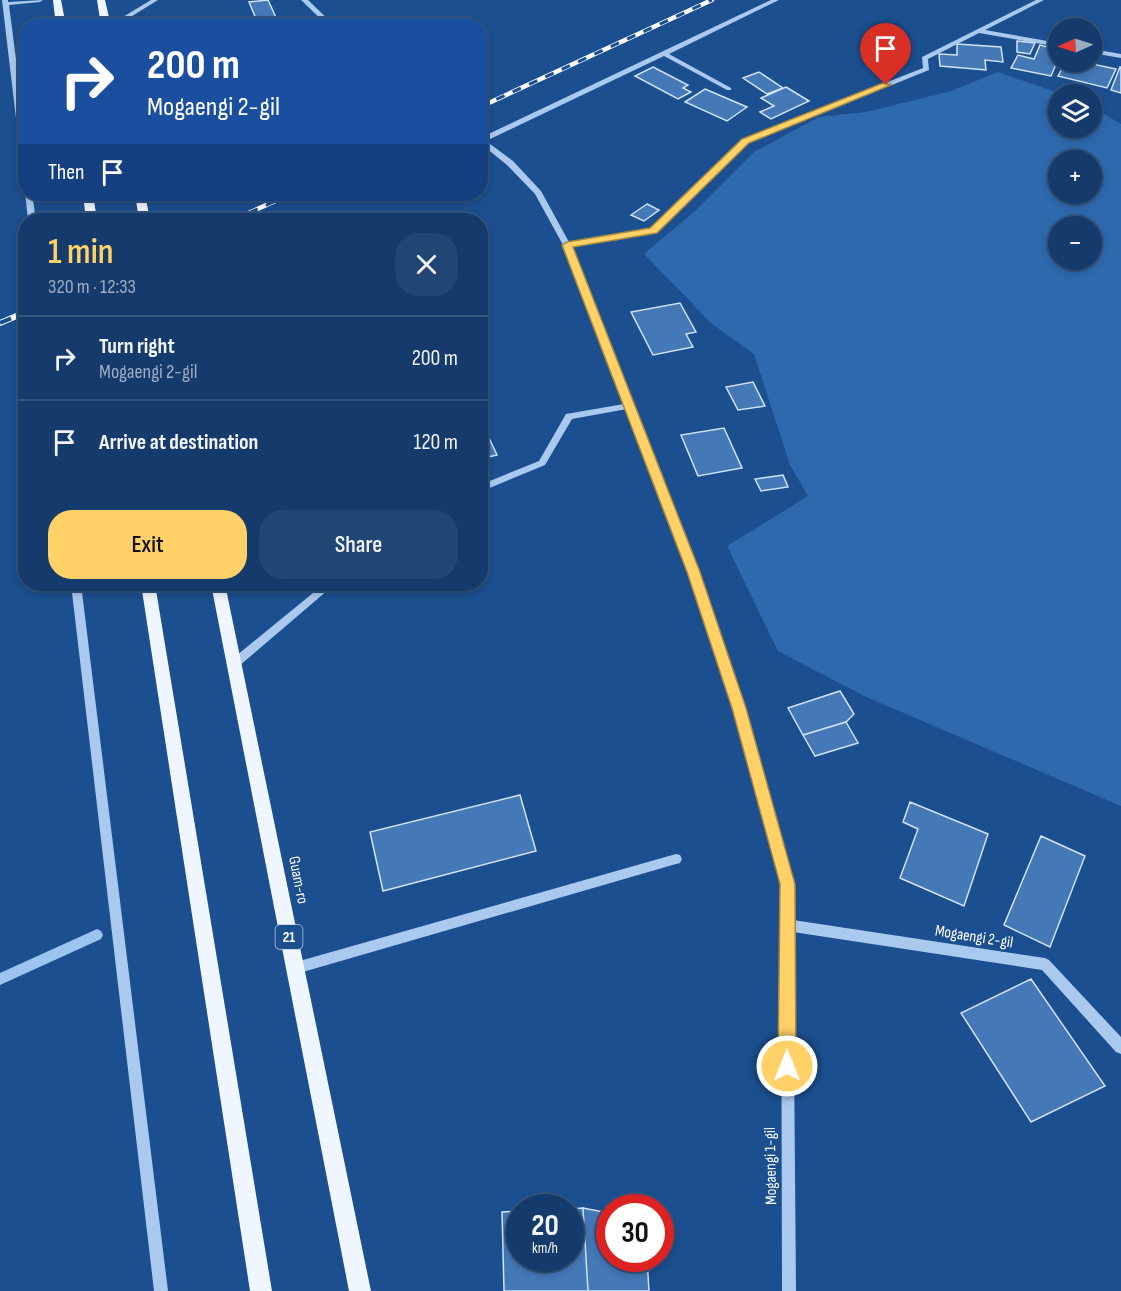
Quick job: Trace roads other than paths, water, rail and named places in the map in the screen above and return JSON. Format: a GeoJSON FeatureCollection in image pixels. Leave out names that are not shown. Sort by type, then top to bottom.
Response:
{"type":"FeatureCollection","features":[{"type":"Feature","properties":{"kind":"main road"},"geometry":{"type":"LineString","coordinates":[[57,0],[60,18]]}},
{"type":"Feature","properties":{"kind":"main road"},"geometry":{"type":"LineString","coordinates":[[101,0],[104,18]]}},
{"type":"Feature","properties":{"kind":"main road"},"geometry":{"type":"LineString","coordinates":[[149,591],[261,1291]]}},
{"type":"Feature","properties":{"kind":"main road","name":"Guam-ro"},"geometry":{"type":"LineString","coordinates":[[219,591],[360,1291]]}},
{"type":"Feature","properties":{"kind":"street"},"geometry":{"type":"LineString","coordinates":[[18,105],[5,2],[40,0]]}},
{"type":"Feature","properties":{"kind":"street"},"geometry":{"type":"LineString","coordinates":[[125,18],[155,0]]}},
{"type":"Feature","properties":{"kind":"street"},"geometry":{"type":"LineString","coordinates":[[304,0],[324,18]]}},
{"type":"Feature","properties":{"kind":"street"},"geometry":{"type":"LineString","coordinates":[[488,137],[776,0]]}},
{"type":"Feature","properties":{"kind":"street"},"geometry":{"type":"LineString","coordinates":[[567,245],[654,231],[746,141],[927,69],[924,58],[1041,0]]}},
{"type":"Feature","properties":{"kind":"street"},"geometry":{"type":"LineString","coordinates":[[978,31],[1048,43]]}},
{"type":"Feature","properties":{"kind":"street"},"geometry":{"type":"LineString","coordinates":[[663,53],[729,89]]}},
{"type":"Feature","properties":{"kind":"street"},"geometry":{"type":"LineString","coordinates":[[1102,53],[1121,56]]}},
{"type":"Feature","properties":{"kind":"street","name":"Mogaengi 1-gil"},"geometry":{"type":"LineString","coordinates":[[488,146],[510,163],[538,193],[567,245],[694,572],[739,708],[787,884],[789,1291]]}},
{"type":"Feature","properties":{"kind":"street"},"geometry":{"type":"LineString","coordinates":[[488,486],[542,463],[569,416],[628,406]]}},
{"type":"Feature","properties":{"kind":"street"},"geometry":{"type":"LineString","coordinates":[[77,591],[162,1291]]}},
{"type":"Feature","properties":{"kind":"street"},"geometry":{"type":"LineString","coordinates":[[234,663],[321,591]]}},
{"type":"Feature","properties":{"kind":"street"},"geometry":{"type":"LineString","coordinates":[[296,968],[676,859]]}},
{"type":"Feature","properties":{"kind":"street","name":"Mogaengi 2-gil"},"geometry":{"type":"LineString","coordinates":[[787,925],[1045,964],[1121,1047]]}},
{"type":"Feature","properties":{"kind":"waterway"},"geometry":{"type":"LineString","coordinates":[[0,979],[97,935]]}},
{"type":"Feature","properties":{"kind":"railway"},"geometry":{"type":"LineString","coordinates":[[488,103],[712,0]]}},
{"type":"Feature","properties":{"kind":"railway"},"geometry":{"type":"LineString","coordinates":[[249,213],[275,201]]}},
{"type":"Feature","properties":{"kind":"railway"},"geometry":{"type":"LineString","coordinates":[[0,323],[18,315]]}}]}
